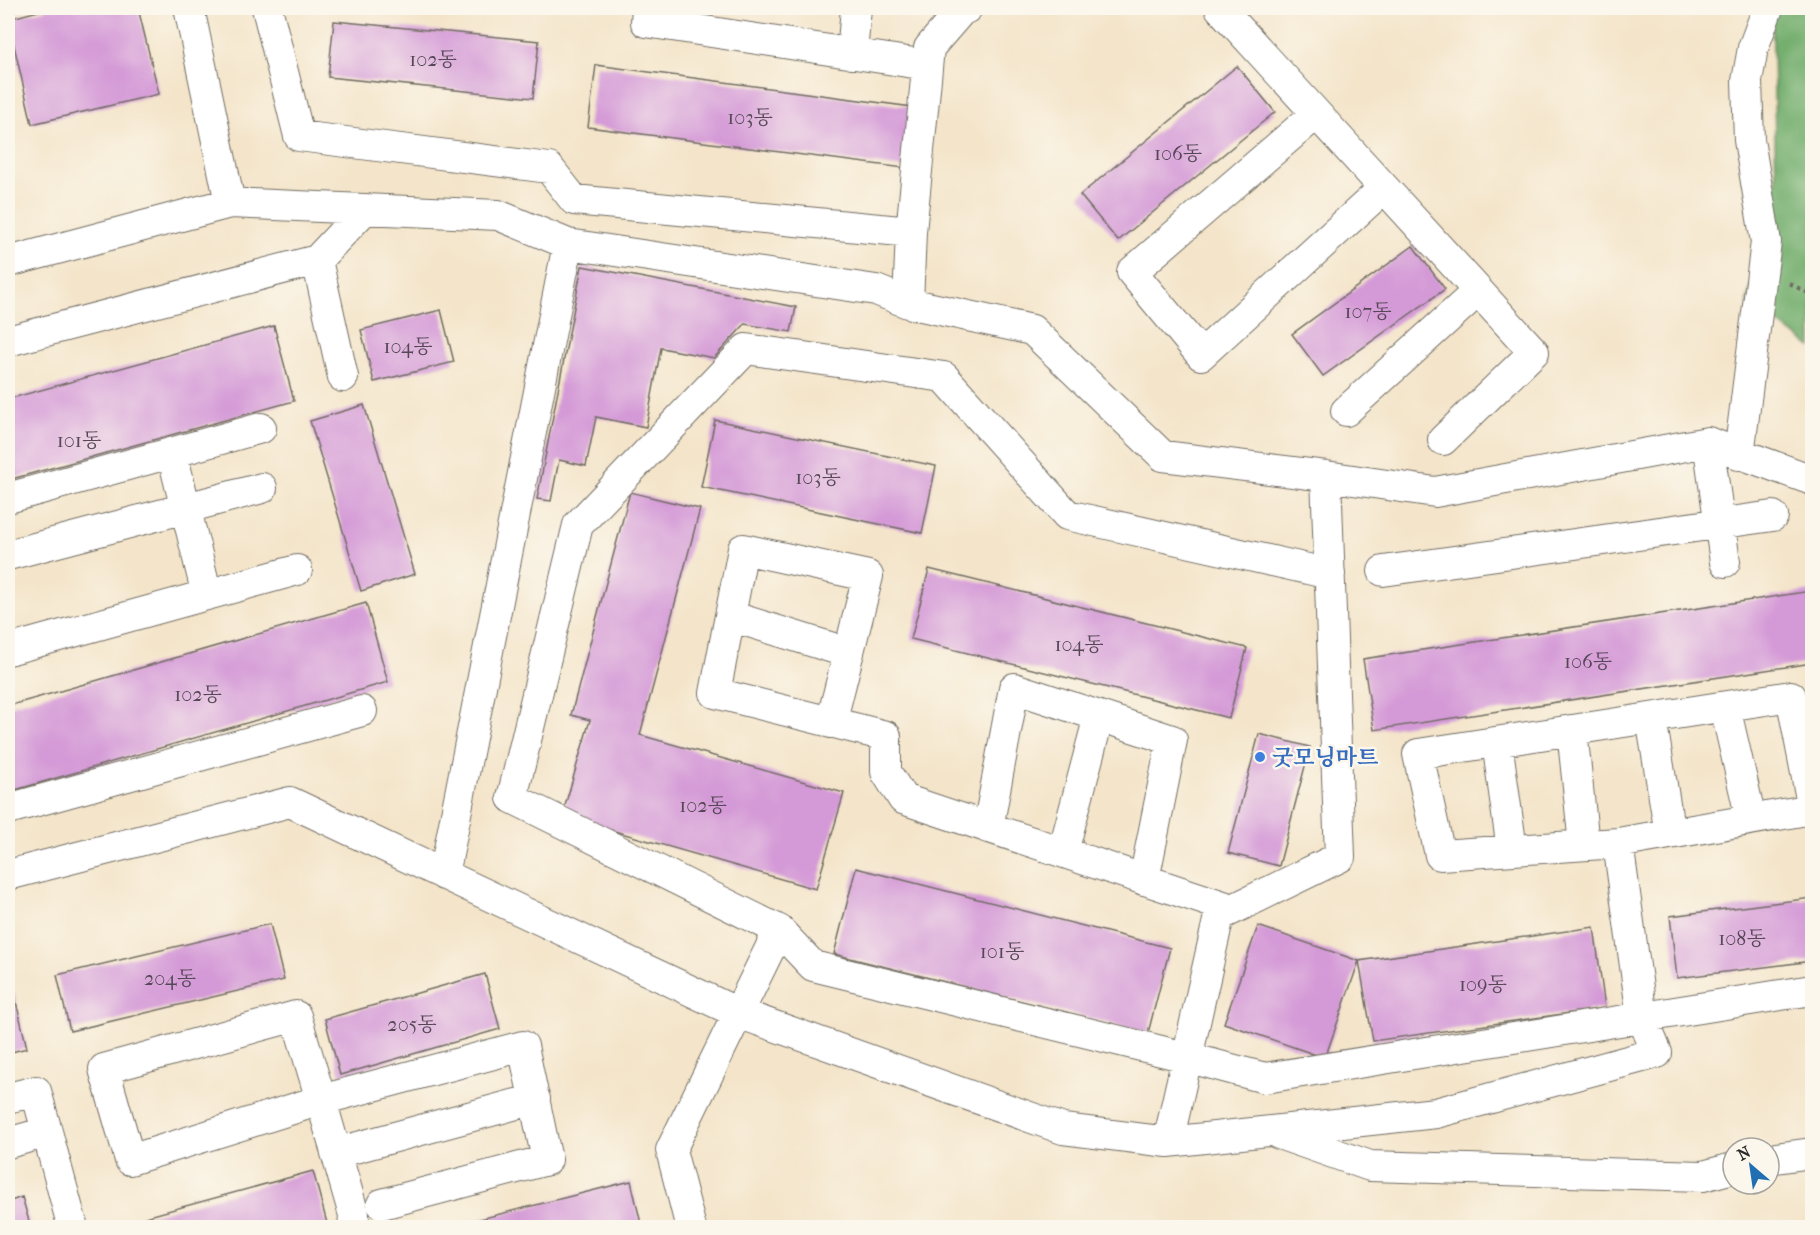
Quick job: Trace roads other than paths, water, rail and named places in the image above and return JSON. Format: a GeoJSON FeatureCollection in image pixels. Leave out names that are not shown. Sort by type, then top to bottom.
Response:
{"type":"FeatureCollection","features":[{"type":"Feature","properties":{"kind":"street"},"geometry":{"type":"LineString","coordinates":[[189,8],[230,203]]}},
{"type":"Feature","properties":{"kind":"street"},"geometry":{"type":"LineString","coordinates":[[267,8],[299,136],[549,168],[574,200],[911,232]]}},
{"type":"Feature","properties":{"kind":"street"},"geometry":{"type":"LineString","coordinates":[[647,8],[646,22],[927,65]]}},
{"type":"Feature","properties":{"kind":"street"},"geometry":{"type":"LineString","coordinates":[[852,54],[856,8]]}},
{"type":"Feature","properties":{"kind":"street"},"geometry":{"type":"LineString","coordinates":[[908,303],[911,232],[929,48],[967,8]]}},
{"type":"Feature","properties":{"kind":"street"},"geometry":{"type":"LineString","coordinates":[[1220,8],[1534,352],[1443,440]]}},
{"type":"Feature","properties":{"kind":"street"},"geometry":{"type":"LineString","coordinates":[[1738,455],[1766,242],[1749,140],[1746,81],[1753,48],[1768,8]]}},
{"type":"Feature","properties":{"kind":"street"},"geometry":{"type":"LineString","coordinates":[[1316,114],[1132,272],[1201,355],[1384,188]]}},
{"type":"Feature","properties":{"kind":"street"},"geometry":{"type":"LineString","coordinates":[[8,262],[230,203],[498,215],[568,244],[876,290],[908,303],[1032,330],[1163,456],[1435,492],[1708,442],[1738,455],[1812,480]]}},
{"type":"Feature","properties":{"kind":"street"},"geometry":{"type":"LineString","coordinates":[[8,341],[317,260],[365,209]]}},
{"type":"Feature","properties":{"kind":"street"},"geometry":{"type":"LineString","coordinates":[[444,875],[568,244]]}},
{"type":"Feature","properties":{"kind":"street"},"geometry":{"type":"LineString","coordinates":[[317,260],[343,377]]}},
{"type":"Feature","properties":{"kind":"street"},"geometry":{"type":"LineString","coordinates":[[1346,411],[1478,291]]}},
{"type":"Feature","properties":{"kind":"street"},"geometry":{"type":"LineString","coordinates":[[1330,574],[1067,515],[944,377],[746,349],[578,525],[512,798],[779,930],[813,966],[1264,1078],[1812,990]]}},
{"type":"Feature","properties":{"kind":"street"},"geometry":{"type":"LineString","coordinates":[[8,498],[261,428]]}},
{"type":"Feature","properties":{"kind":"street"},"geometry":{"type":"LineString","coordinates":[[1708,442],[1725,562]]}},
{"type":"Feature","properties":{"kind":"street"},"geometry":{"type":"LineString","coordinates":[[172,453],[207,595]]}},
{"type":"Feature","properties":{"kind":"street"},"geometry":{"type":"LineString","coordinates":[[1168,1142],[1219,916],[1340,857],[1326,476]]}},
{"type":"Feature","properties":{"kind":"street"},"geometry":{"type":"LineString","coordinates":[[8,555],[262,488]]}},
{"type":"Feature","properties":{"kind":"street"},"geometry":{"type":"LineString","coordinates":[[1383,571],[1773,516]]}},
{"type":"Feature","properties":{"kind":"street"},"geometry":{"type":"LineString","coordinates":[[831,723],[868,576],[743,549],[715,693],[831,723],[886,736],[886,772],[903,799],[1232,909]]}},
{"type":"Feature","properties":{"kind":"street"},"geometry":{"type":"LineString","coordinates":[[8,650],[297,570]]}},
{"type":"Feature","properties":{"kind":"street"},"geometry":{"type":"LineString","coordinates":[[730,616],[849,653]]}},
{"type":"Feature","properties":{"kind":"street"},"geometry":{"type":"LineString","coordinates":[[988,828],[1014,688],[1172,740],[1144,880]]}},
{"type":"Feature","properties":{"kind":"street"},"geometry":{"type":"LineString","coordinates":[[1812,804],[1791,696],[1418,754],[1440,855],[1618,843],[1812,809]]}},
{"type":"Feature","properties":{"kind":"street"},"geometry":{"type":"LineString","coordinates":[[1725,707],[1751,819]]}},
{"type":"Feature","properties":{"kind":"street"},"geometry":{"type":"LineString","coordinates":[[8,809],[362,711]]}},
{"type":"Feature","properties":{"kind":"street"},"geometry":{"type":"LineString","coordinates":[[1063,852],[1099,716]]}},
{"type":"Feature","properties":{"kind":"street"},"geometry":{"type":"LineString","coordinates":[[1651,718],[1670,834]]}},
{"type":"Feature","properties":{"kind":"street"},"geometry":{"type":"LineString","coordinates":[[1572,730],[1584,845]]}},
{"type":"Feature","properties":{"kind":"street"},"geometry":{"type":"LineString","coordinates":[[1497,742],[1512,850]]}},
{"type":"Feature","properties":{"kind":"street"},"geometry":{"type":"LineString","coordinates":[[8,875],[290,802],[738,1013],[1063,1129],[1168,1142],[1436,1113],[1657,1053],[1642,1017],[1618,843]]}},
{"type":"Feature","properties":{"kind":"street"},"geometry":{"type":"LineString","coordinates":[[691,1227],[671,1150],[779,930]]}},
{"type":"Feature","properties":{"kind":"street"},"geometry":{"type":"LineString","coordinates":[[353,1227],[354,1215],[321,1100],[296,1016],[104,1069],[129,1160],[321,1100],[523,1046],[547,1160],[382,1204]]}},
{"type":"Feature","properties":{"kind":"street"},"geometry":{"type":"LineString","coordinates":[[8,1098],[36,1091],[74,1227]]}},
{"type":"Feature","properties":{"kind":"street"},"geometry":{"type":"LineString","coordinates":[[336,1153],[534,1099]]}},
{"type":"Feature","properties":{"kind":"street"},"geometry":{"type":"LineString","coordinates":[[1270,1131],[1370,1166],[1703,1176],[1721,1171]]}},
{"type":"Feature","properties":{"kind":"street"},"geometry":{"type":"LineString","coordinates":[[8,1143],[47,1132]]}},
{"type":"Feature","properties":{"kind":"street"},"geometry":{"type":"LineString","coordinates":[[1781,1157],[1812,1153]]}},
{"type":"Feature","properties":{"kind":"place","name":"굿모닝마트"},"geometry":{"type":"Point","coordinates":[1260,757]}}]}
